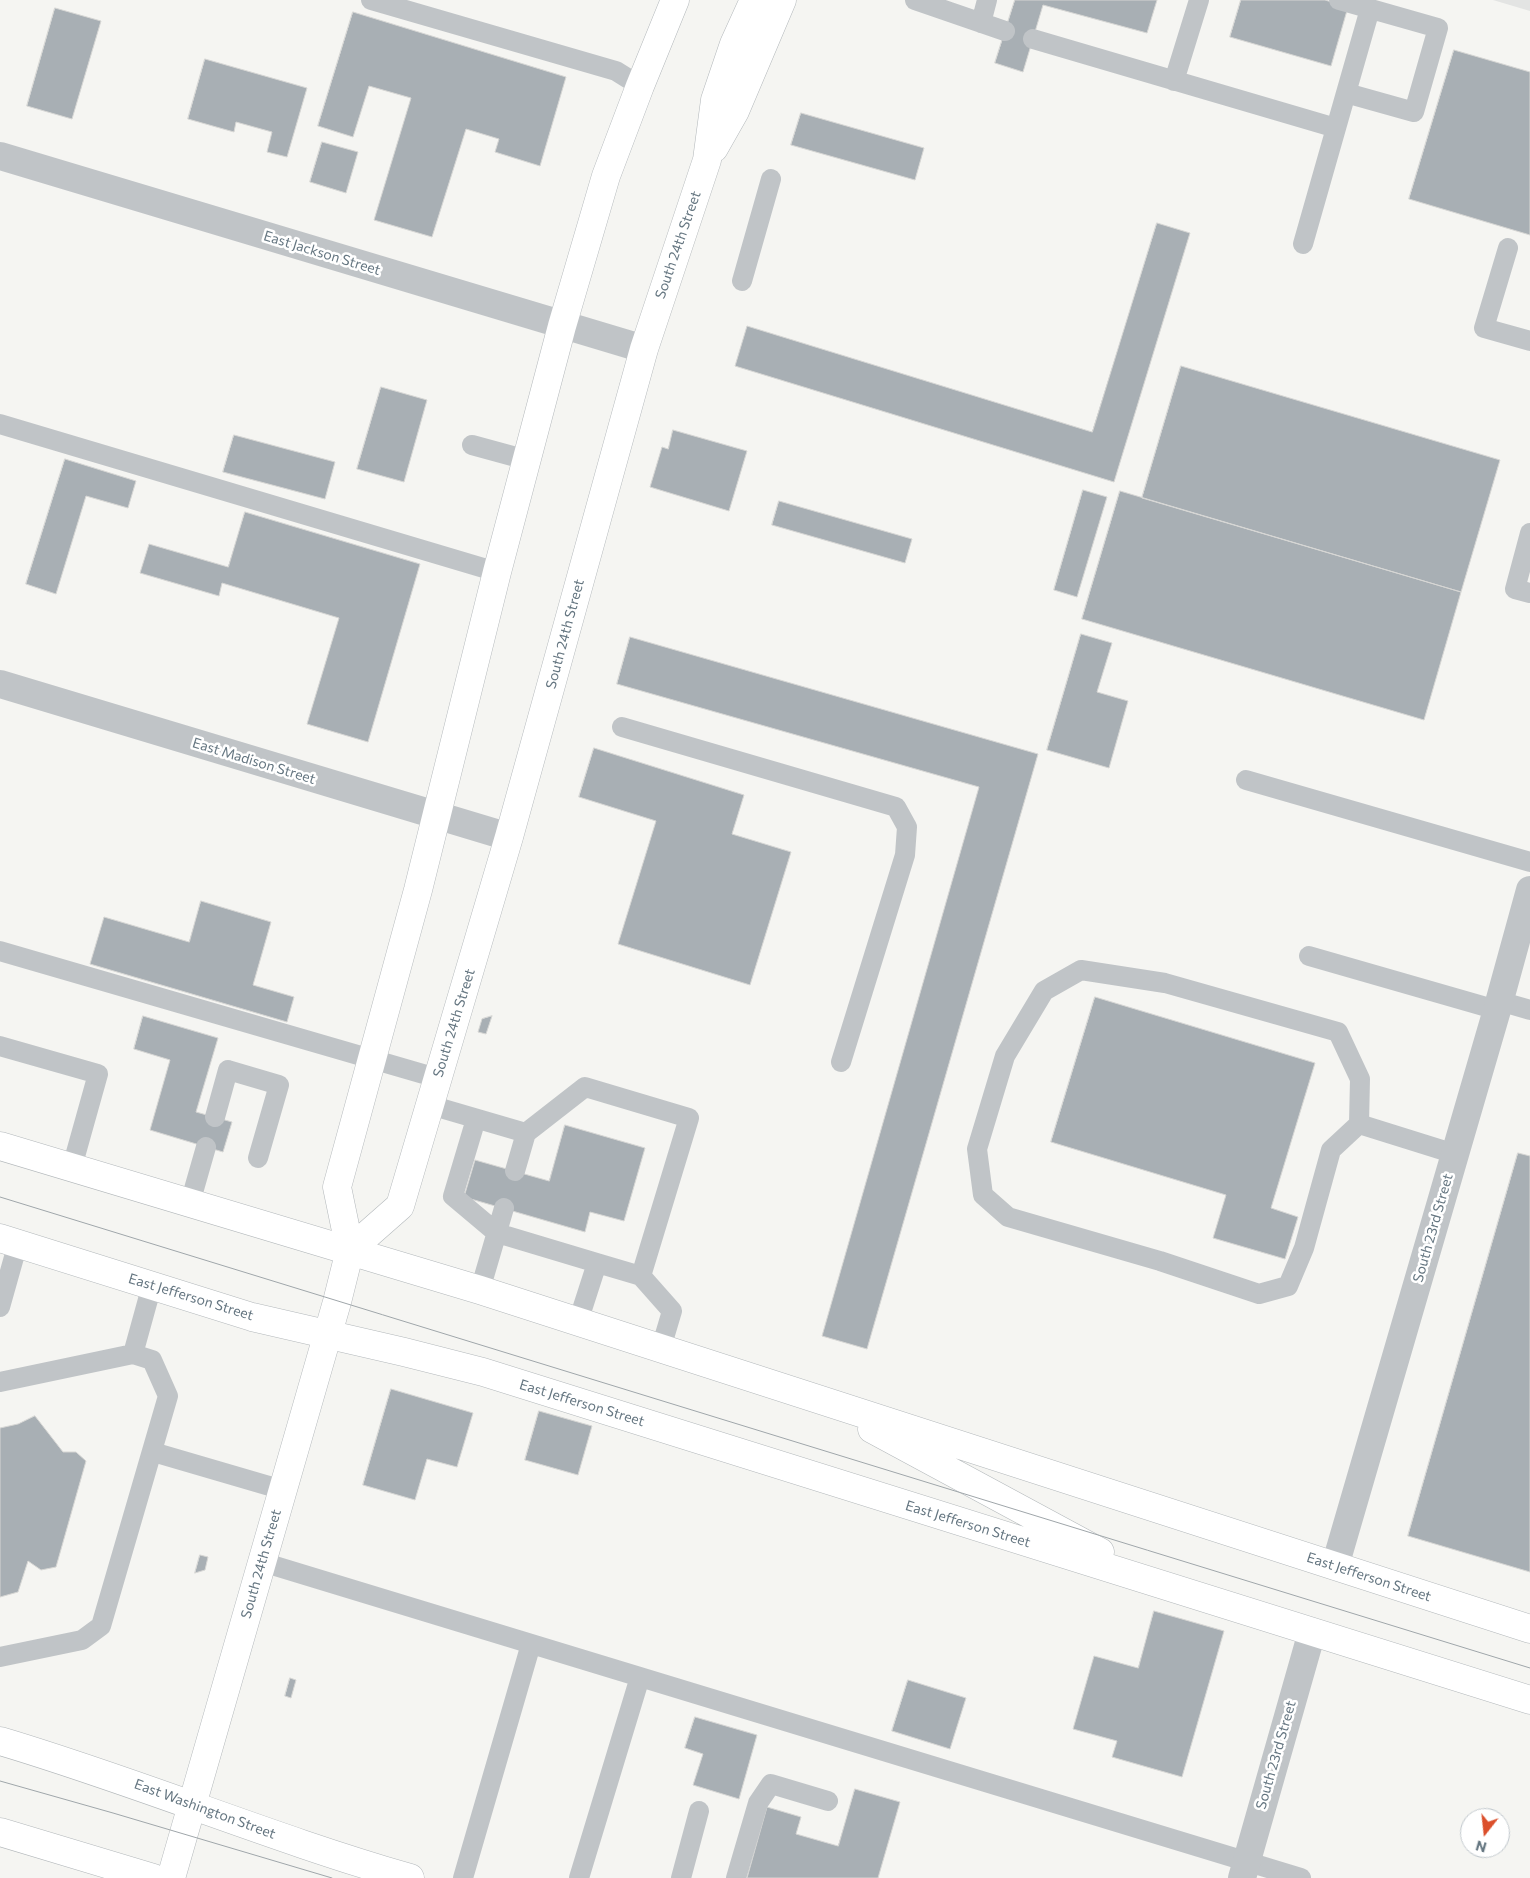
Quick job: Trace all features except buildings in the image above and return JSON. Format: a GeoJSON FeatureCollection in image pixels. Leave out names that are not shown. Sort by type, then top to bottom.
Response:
{"type":"FeatureCollection","features":[{"type":"Feature","properties":{"kind":"main road","name":"South 24th Street"},"geometry":{"type":"LineString","coordinates":[[171,1878],[328,1334],[350,1250],[337,1187],[416,897],[497,572],[562,326],[606,176],[675,0]]}},
{"type":"Feature","properties":{"kind":"main road"},"geometry":{"type":"LineString","coordinates":[[734,44],[736,0]]}},
{"type":"Feature","properties":{"kind":"main road","name":"South 24th Street"},"geometry":{"type":"LineString","coordinates":[[350,1250],[400,1206],[509,837],[644,349],[707,160],[715,100],[734,44],[754,0]]}},
{"type":"Feature","properties":{"kind":"main road"},"geometry":{"type":"LineString","coordinates":[[707,160],[736,111],[782,0]]}},
{"type":"Feature","properties":{"kind":"main road","name":"East Jefferson Street"},"geometry":{"type":"LineString","coordinates":[[0,1146],[480,1290],[1530,1629]]}},
{"type":"Feature","properties":{"kind":"main road","name":"East Jefferson Street"},"geometry":{"type":"LineString","coordinates":[[9,1241],[252,1317],[483,1372],[1530,1700]]}},
{"type":"Feature","properties":{"kind":"main road","name":"East Jefferson Street"},"geometry":{"type":"LineString","coordinates":[[809,1396],[1159,1583]]}},
{"type":"Feature","properties":{"kind":"main road","name":"East Washington Street"},"geometry":{"type":"LineString","coordinates":[[0,1741],[192,1804],[352,1861],[410,1878]]}},
{"type":"Feature","properties":{"kind":"main road"},"geometry":{"type":"LineString","coordinates":[[0,1832],[153,1878]]}},
{"type":"Feature","properties":{"kind":"street","name":"East Jackson Street"},"geometry":{"type":"LineString","coordinates":[[0,156],[562,326],[644,349]]}},
{"type":"Feature","properties":{"kind":"street","name":"East Madison Street"},"geometry":{"type":"LineString","coordinates":[[0,684],[509,837]]}},
{"type":"Feature","properties":{"kind":"street","name":"South 23rd Street"},"geometry":{"type":"LineString","coordinates":[[1335,1566],[1530,890]]}},
{"type":"Feature","properties":{"kind":"street","name":"South 23rd Street"},"geometry":{"type":"LineString","coordinates":[[1244,1870],[1312,1632]]}},
{"type":"Feature","properties":{"kind":"lane"},"geometry":{"type":"LineString","coordinates":[[371,0],[616,71],[640,86]]}},
{"type":"Feature","properties":{"kind":"lane"},"geometry":{"type":"LineString","coordinates":[[915,0],[1005,31]]}},
{"type":"Feature","properties":{"kind":"lane"},"geometry":{"type":"LineString","coordinates":[[981,23],[987,0]]}},
{"type":"Feature","properties":{"kind":"lane"},"geometry":{"type":"LineString","coordinates":[[1174,81],[1199,0]]}},
{"type":"Feature","properties":{"kind":"lane"},"geometry":{"type":"LineString","coordinates":[[1339,0],[1438,28],[1414,112],[1346,93]]}},
{"type":"Feature","properties":{"kind":"lane"},"geometry":{"type":"LineString","coordinates":[[1303,244],[1370,9]]}},
{"type":"Feature","properties":{"kind":"lane"},"geometry":{"type":"LineString","coordinates":[[1032,39],[1336,128]]}},
{"type":"Feature","properties":{"kind":"lane"},"geometry":{"type":"LineString","coordinates":[[742,281],[771,179]]}},
{"type":"Feature","properties":{"kind":"lane"},"geometry":{"type":"LineString","coordinates":[[1508,248],[1484,328],[1530,341]]}},
{"type":"Feature","properties":{"kind":"lane"},"geometry":{"type":"LineString","coordinates":[[0,424],[497,572]]}},
{"type":"Feature","properties":{"kind":"lane"},"geometry":{"type":"LineString","coordinates":[[472,445],[527,460]]}},
{"type":"Feature","properties":{"kind":"lane"},"geometry":{"type":"LineString","coordinates":[[1530,533],[1515,589],[1530,593]]}},
{"type":"Feature","properties":{"kind":"lane"},"geometry":{"type":"LineString","coordinates":[[622,727],[896,807],[908,828],[905,855],[841,1062]]}},
{"type":"Feature","properties":{"kind":"lane"},"geometry":{"type":"LineString","coordinates":[[1246,780],[1530,862]]}},
{"type":"Feature","properties":{"kind":"lane"},"geometry":{"type":"LineString","coordinates":[[0,952],[437,1078]]}},
{"type":"Feature","properties":{"kind":"lane"},"geometry":{"type":"LineString","coordinates":[[1310,956],[1498,1006],[1530,1010]]}},
{"type":"Feature","properties":{"kind":"lane"},"geometry":{"type":"LineString","coordinates":[[1081,970],[1165,983],[1338,1032],[1360,1079],[1359,1124],[1332,1150],[1304,1248],[1288,1286],[1259,1294],[1160,1261],[1008,1217],[983,1195],[977,1149],[1005,1056],[1044,991],[1081,970]]}},
{"type":"Feature","properties":{"kind":"lane"},"geometry":{"type":"LineString","coordinates":[[0,1046],[98,1074],[72,1167]]}},
{"type":"Feature","properties":{"kind":"lane"},"geometry":{"type":"LineString","coordinates":[[215,1117],[228,1070],[279,1085],[258,1158]]}},
{"type":"Feature","properties":{"kind":"lane"},"geometry":{"type":"LineString","coordinates":[[515,1171],[526,1133],[585,1087],[689,1118],[641,1276]]}},
{"type":"Feature","properties":{"kind":"lane"},"geometry":{"type":"LineString","coordinates":[[430,1105],[526,1133]]}},
{"type":"Feature","properties":{"kind":"lane"},"geometry":{"type":"LineString","coordinates":[[476,1118],[452,1196],[497,1233],[641,1276],[672,1311],[661,1348]]}},
{"type":"Feature","properties":{"kind":"lane"},"geometry":{"type":"LineString","coordinates":[[1359,1124],[1455,1154]]}},
{"type":"Feature","properties":{"kind":"lane"},"geometry":{"type":"LineString","coordinates":[[190,1203],[206,1147]]}},
{"type":"Feature","properties":{"kind":"lane"},"geometry":{"type":"LineString","coordinates":[[480,1290],[504,1208]]}},
{"type":"Feature","properties":{"kind":"lane"},"geometry":{"type":"LineString","coordinates":[[1,1299],[9,1241]]}},
{"type":"Feature","properties":{"kind":"lane"},"geometry":{"type":"LineString","coordinates":[[578,1322],[597,1263]]}},
{"type":"Feature","properties":{"kind":"lane"},"geometry":{"type":"LineString","coordinates":[[133,1354],[152,1285]]}},
{"type":"Feature","properties":{"kind":"lane"},"geometry":{"type":"LineString","coordinates":[[0,1382],[133,1354],[152,1360],[168,1396],[101,1626],[82,1640],[0,1657]]}},
{"type":"Feature","properties":{"kind":"lane"},"geometry":{"type":"LineString","coordinates":[[153,1452],[283,1490]]}},
{"type":"Feature","properties":{"kind":"lane"},"geometry":{"type":"LineString","coordinates":[[262,1562],[640,1677],[1244,1870],[1301,1878]]}},
{"type":"Feature","properties":{"kind":"lane"},"geometry":{"type":"LineString","coordinates":[[463,1878],[531,1644]]}},
{"type":"Feature","properties":{"kind":"lane"},"geometry":{"type":"LineString","coordinates":[[579,1878],[640,1677]]}},
{"type":"Feature","properties":{"kind":"lane"},"geometry":{"type":"LineString","coordinates":[[736,1878],[758,1803],[771,1784],[828,1801]]}},
{"type":"Feature","properties":{"kind":"lane"},"geometry":{"type":"LineString","coordinates":[[681,1878],[699,1811]]}},
{"type":"Feature","properties":{"kind":"shaded area"},"geometry":{"type":"Polygon","coordinates":[[[1493,0],[1530,0],[1530,11],[1493,0]]]}},
{"type":"Feature","properties":{"kind":"tram line"},"geometry":{"type":"LineString","coordinates":[[0,1197],[1530,1668]]}},
{"type":"Feature","properties":{"kind":"tram line"},"geometry":{"type":"LineString","coordinates":[[0,1781],[332,1878]]}}]}
